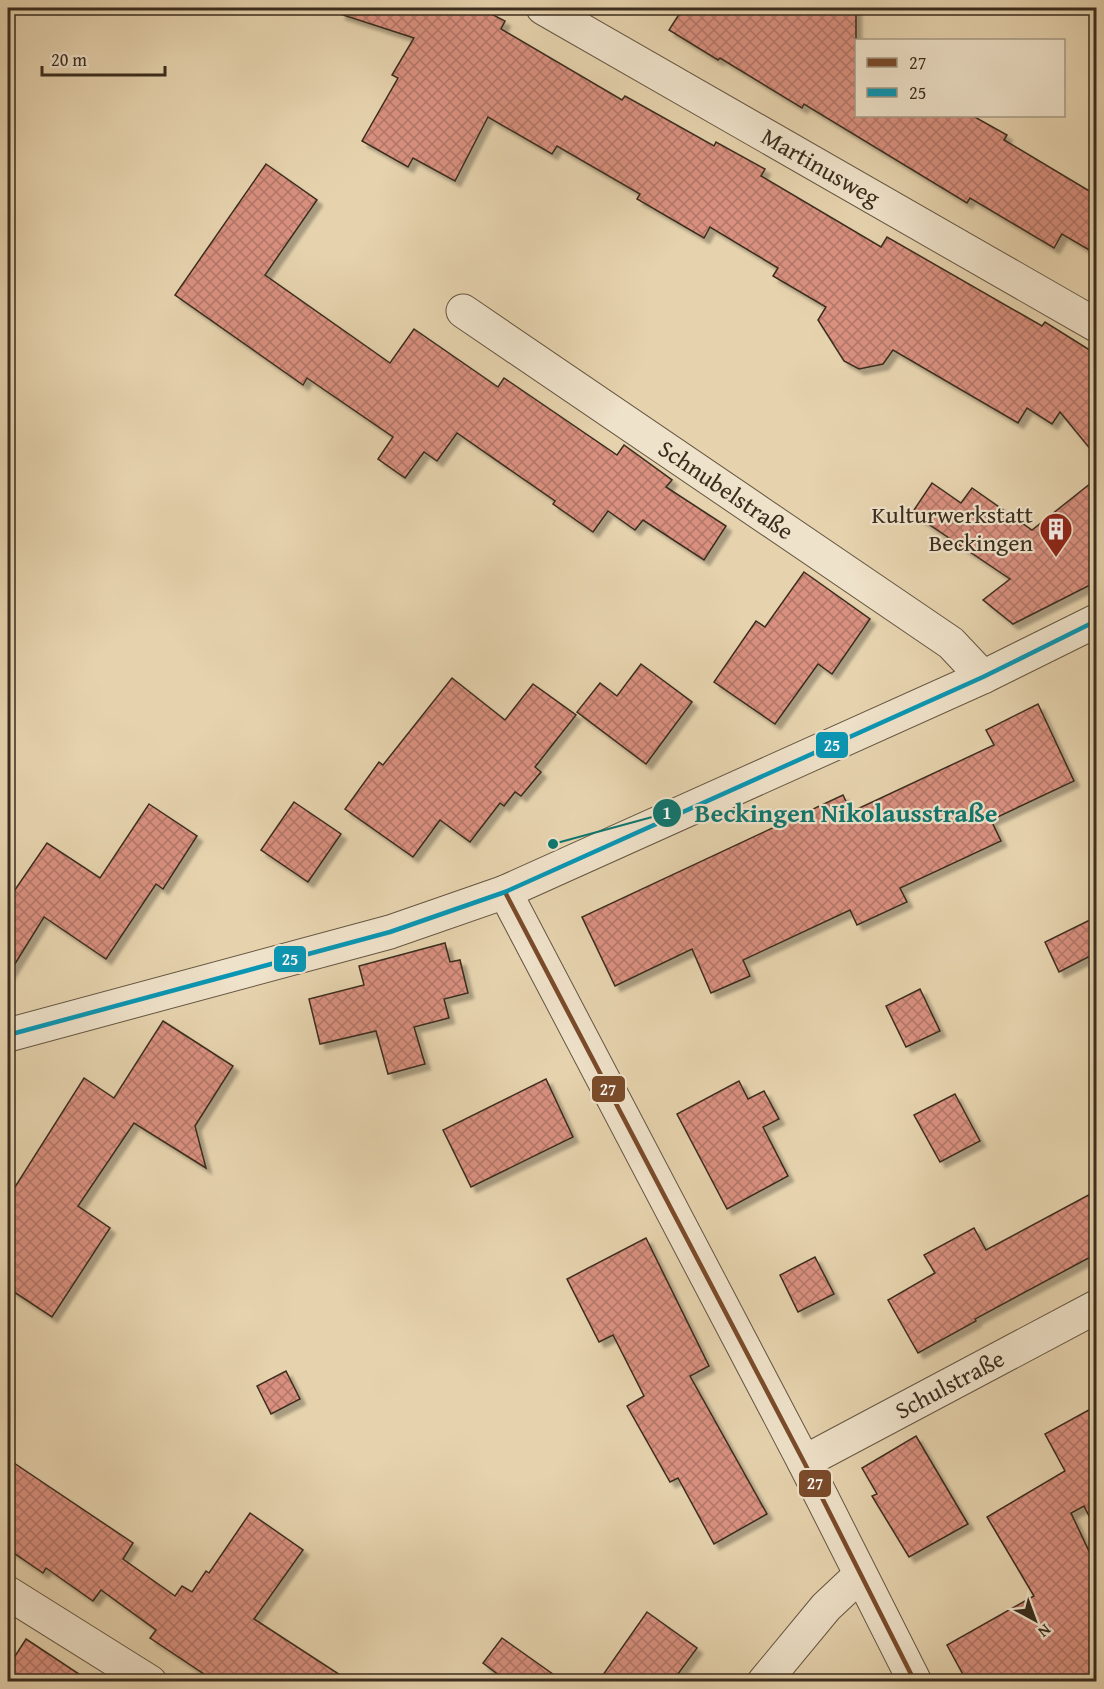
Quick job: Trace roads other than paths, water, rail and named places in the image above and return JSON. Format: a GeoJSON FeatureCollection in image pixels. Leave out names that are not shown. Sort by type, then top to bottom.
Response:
{"type":"FeatureCollection","features":[{"type":"Feature","properties":{"kind":"street","name":"Martinusweg"},"geometry":{"type":"LineString","coordinates":[[543,8],[1096,325]]}},
{"type":"Feature","properties":{"kind":"street","name":"Schnubelstraße"},"geometry":{"type":"LineString","coordinates":[[463,311],[951,643],[982,677]]}},
{"type":"Feature","properties":{"kind":"street"},"geometry":{"type":"LineString","coordinates":[[8,1035],[390,932],[505,892],[982,677],[1096,621]]}},
{"type":"Feature","properties":{"kind":"street"},"geometry":{"type":"LineString","coordinates":[[505,892],[804,1462],[915,1682]]}},
{"type":"Feature","properties":{"kind":"street","name":"Schulstraße"},"geometry":{"type":"LineString","coordinates":[[804,1462],[1096,1307]]}},
{"type":"Feature","properties":{"kind":"street"},"geometry":{"type":"LineString","coordinates":[[764,1682],[825,1607],[860,1575]]}},
{"type":"Feature","properties":{"kind":"street"},"geometry":{"type":"LineString","coordinates":[[8,1593],[150,1682]]}},
{"type":"Feature","properties":{"kind":"place","name":"Kulturwerkstatt Beckingen"},"geometry":{"type":"Point","coordinates":[1056,558]}},
{"type":"Feature","properties":{"kind":"place","name":"Beckingen Nikolausstraße"},"geometry":{"type":"Point","coordinates":[553,844]}}]}
